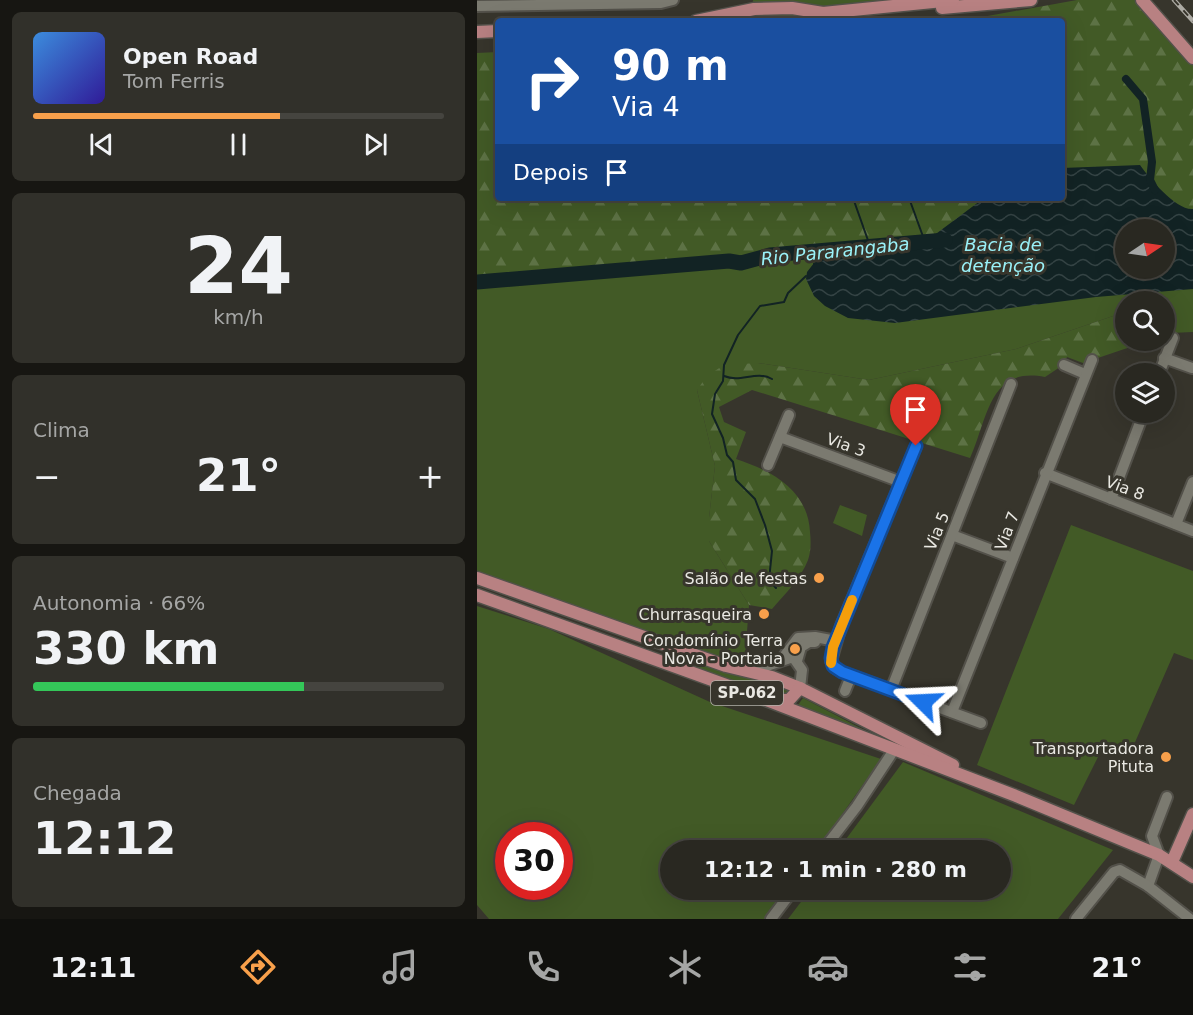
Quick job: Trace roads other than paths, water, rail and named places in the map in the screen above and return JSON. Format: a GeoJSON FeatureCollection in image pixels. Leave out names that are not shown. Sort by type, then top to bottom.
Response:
{"type":"FeatureCollection","features":[{"type":"Feature","properties":{"kind":"main road"},"geometry":{"type":"LineString","coordinates":[[721,18],[788,4],[823,13],[953,0]]}},
{"type":"Feature","properties":{"kind":"main road"},"geometry":{"type":"LineString","coordinates":[[858,18],[914,10],[1031,0]]}},
{"type":"Feature","properties":{"kind":"main road"},"geometry":{"type":"LineString","coordinates":[[1142,0],[1193,58]]}},
{"type":"Feature","properties":{"kind":"main road"},"geometry":{"type":"LineString","coordinates":[[788,4],[796,18]]}},
{"type":"Feature","properties":{"kind":"main road"},"geometry":{"type":"LineString","coordinates":[[477,24],[495,24]]}},
{"type":"Feature","properties":{"kind":"main road"},"geometry":{"type":"LineString","coordinates":[[477,32],[495,31]]}},
{"type":"Feature","properties":{"kind":"main road","name":"SP-062"},"geometry":{"type":"LineString","coordinates":[[477,578],[726,666],[744,669],[800,688],[1016,796]]}},
{"type":"Feature","properties":{"kind":"main road","name":"SP-062"},"geometry":{"type":"LineString","coordinates":[[477,595],[748,693],[1016,796],[1159,855],[1193,877]]}},
{"type":"Feature","properties":{"kind":"main road"},"geometry":{"type":"LineString","coordinates":[[748,693],[785,701],[800,688]]}},
{"type":"Feature","properties":{"kind":"main road"},"geometry":{"type":"LineString","coordinates":[[1172,862],[1193,814]]}},
{"type":"Feature","properties":{"kind":"street"},"geometry":{"type":"LineString","coordinates":[[477,6],[575,2],[661,3],[673,0]]}},
{"type":"Feature","properties":{"kind":"street"},"geometry":{"type":"LineString","coordinates":[[1162,363],[1167,351]]}},
{"type":"Feature","properties":{"kind":"street"},"geometry":{"type":"LineString","coordinates":[[1164,358],[1192,368]]}},
{"type":"Feature","properties":{"kind":"street","name":"Via 7"},"geometry":{"type":"LineString","coordinates":[[952,712],[1045,473],[1092,360]]}},
{"type":"Feature","properties":{"kind":"street"},"geometry":{"type":"LineString","coordinates":[[1063,365],[1085,374]]}},
{"type":"Feature","properties":{"kind":"street","name":"Via 5"},"geometry":{"type":"LineString","coordinates":[[891,690],[1011,384]]}},
{"type":"Feature","properties":{"kind":"street"},"geometry":{"type":"LineString","coordinates":[[768,465],[789,416]]}},
{"type":"Feature","properties":{"kind":"street"},"geometry":{"type":"LineString","coordinates":[[1111,499],[1140,423]]}},
{"type":"Feature","properties":{"kind":"street","name":"Via 3"},"geometry":{"type":"LineString","coordinates":[[780,437],[901,482]]}},
{"type":"Feature","properties":{"kind":"street"},"geometry":{"type":"LineString","coordinates":[[916,446],[834,644],[831,661],[835,668],[851,676],[981,723]]}},
{"type":"Feature","properties":{"kind":"street","name":"Via 8"},"geometry":{"type":"LineString","coordinates":[[1045,473],[1193,531]]}},
{"type":"Feature","properties":{"kind":"street"},"geometry":{"type":"LineString","coordinates":[[1176,524],[1193,482]]}},
{"type":"Feature","properties":{"kind":"street"},"geometry":{"type":"LineString","coordinates":[[952,535],[1013,558]]}},
{"type":"Feature","properties":{"kind":"street"},"geometry":{"type":"LineString","coordinates":[[782,659],[802,641],[815,637],[834,644]]}},
{"type":"Feature","properties":{"kind":"street"},"geometry":{"type":"LineString","coordinates":[[797,661],[802,641]]}},
{"type":"Feature","properties":{"kind":"street"},"geometry":{"type":"LineString","coordinates":[[744,669],[761,668],[793,657],[802,670],[800,688]]}},
{"type":"Feature","properties":{"kind":"street"},"geometry":{"type":"LineString","coordinates":[[845,691],[851,676]]}},
{"type":"Feature","properties":{"kind":"street"},"geometry":{"type":"LineString","coordinates":[[831,840],[857,806],[894,750]]}},
{"type":"Feature","properties":{"kind":"street"},"geometry":{"type":"LineString","coordinates":[[1136,845],[1152,836],[1167,797]]}},
{"type":"Feature","properties":{"kind":"street"},"geometry":{"type":"LineString","coordinates":[[1148,886],[1159,855],[1152,836]]}},
{"type":"Feature","properties":{"kind":"street"},"geometry":{"type":"LineString","coordinates":[[1076,919],[1116,870],[1123,870],[1148,886],[1190,919]]}},
{"type":"Feature","properties":{"kind":"street"},"geometry":{"type":"LineString","coordinates":[[771,919],[785,900]]}},
{"type":"Feature","properties":{"kind":"water","name":"Bacia de detenção"},"geometry":{"type":"Polygon","coordinates":[[[1140,165],[1179,205],[1193,209],[1193,289],[1115,291],[1115,295],[895,323],[848,318],[825,306],[814,296],[806,279],[807,272],[814,263],[848,247],[925,242],[980,201],[1065,201],[1065,168],[1140,165]]]}},
{"type":"Feature","properties":{"kind":"waterway"},"geometry":{"type":"LineString","coordinates":[[1126,79],[1143,99],[1152,162],[1150,180],[1155,190]]}},
{"type":"Feature","properties":{"kind":"waterway"},"geometry":{"type":"LineString","coordinates":[[854,201],[870,246]]}},
{"type":"Feature","properties":{"kind":"waterway"},"geometry":{"type":"LineString","coordinates":[[910,201],[925,242]]}},
{"type":"Feature","properties":{"kind":"waterway","name":"Rio Pararangaba"},"geometry":{"type":"LineString","coordinates":[[477,282],[729,261],[741,263],[770,255],[945,240]]}},
{"type":"Feature","properties":{"kind":"waterway"},"geometry":{"type":"LineString","coordinates":[[814,264],[848,247]]}},
{"type":"Feature","properties":{"kind":"waterway"},"geometry":{"type":"LineString","coordinates":[[776,588],[769,580],[772,551],[765,525],[755,499],[736,480],[733,462],[727,455],[723,438],[712,414],[715,394],[723,381],[724,365],[738,335],[760,306],[784,302],[788,293],[806,276]]}},
{"type":"Feature","properties":{"kind":"waterway"},"geometry":{"type":"LineString","coordinates":[[724,376],[730,378],[760,376],[772,379]]}},
{"type":"Feature","properties":{"kind":"railway"},"geometry":{"type":"LineString","coordinates":[[1174,0],[1193,21]]}},
{"type":"Feature","properties":{"kind":"place","name":"Salão de festas"},"geometry":{"type":"Point","coordinates":[819,578]}},
{"type":"Feature","properties":{"kind":"place","name":"Churrasqueira"},"geometry":{"type":"Point","coordinates":[764,614]}},
{"type":"Feature","properties":{"kind":"place","name":"Condomínio Terra Nova - Portaria"},"geometry":{"type":"Point","coordinates":[795,649]}},
{"type":"Feature","properties":{"kind":"place","name":"Transportadora Pituta"},"geometry":{"type":"Point","coordinates":[1166,757]}}]}
